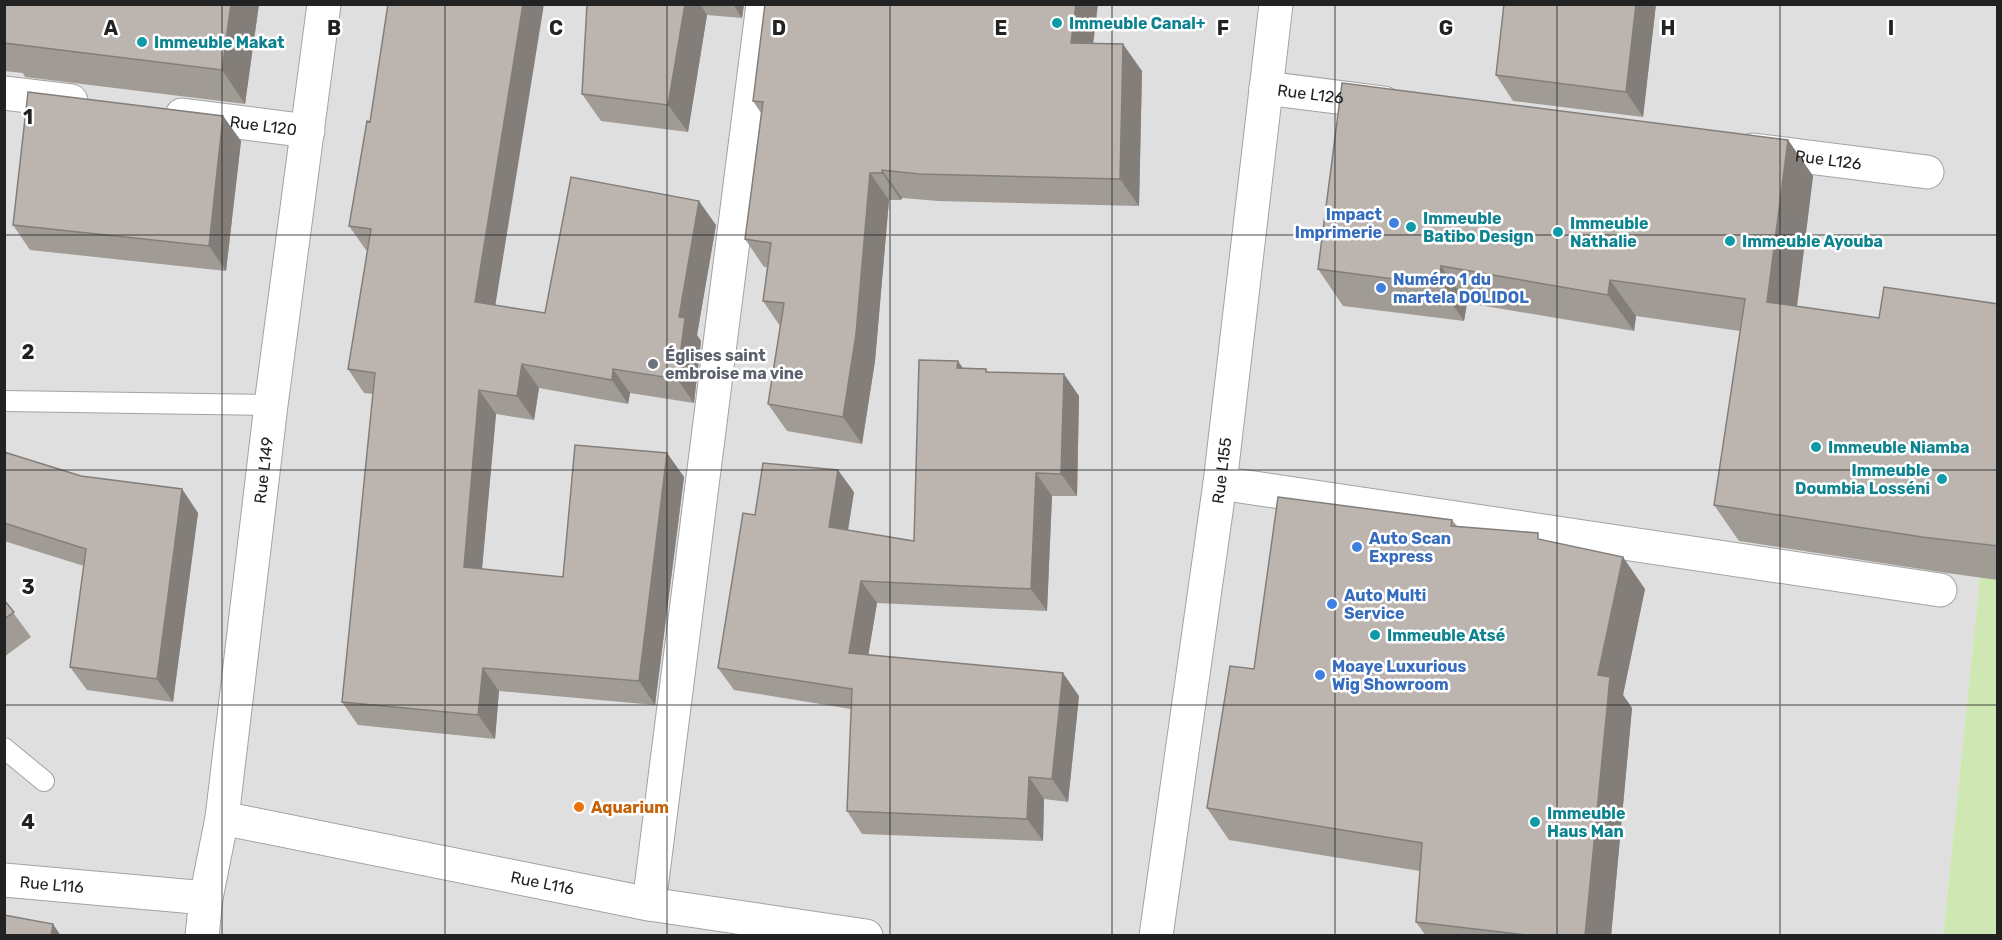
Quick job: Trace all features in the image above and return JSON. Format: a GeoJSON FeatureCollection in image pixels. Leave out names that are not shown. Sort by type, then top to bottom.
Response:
{"type":"FeatureCollection","features":[{"type":"Feature","properties":{"kind":"street","name":"Rue L149"},"geometry":{"type":"LineString","coordinates":[[202,936],[206,898],[222,818],[271,405],[324,4]]}},
{"type":"Feature","properties":{"kind":"street"},"geometry":{"type":"LineString","coordinates":[[649,904],[763,4]]}},
{"type":"Feature","properties":{"kind":"street","name":"Rue L155"},"geometry":{"type":"LineString","coordinates":[[1156,936],[1220,483],[1276,4]]}},
{"type":"Feature","properties":{"kind":"street","name":"Rue L126"},"geometry":{"type":"LineString","coordinates":[[1266,88],[1408,106]]}},
{"type":"Feature","properties":{"kind":"street"},"geometry":{"type":"LineString","coordinates":[[4,93],[98,105]]}},
{"type":"Feature","properties":{"kind":"street","name":"Rue L120"},"geometry":{"type":"LineString","coordinates":[[156,112],[308,131]]}},
{"type":"Feature","properties":{"kind":"street","name":"Rue L126"},"geometry":{"type":"LineString","coordinates":[[1726,146],[1927,172]]}},
{"type":"Feature","properties":{"kind":"street"},"geometry":{"type":"LineString","coordinates":[[1220,483],[1940,590]]}},
{"type":"Feature","properties":{"kind":"street","name":"Rue L116"},"geometry":{"type":"LineString","coordinates":[[222,818],[649,904],[866,936]]}},
{"type":"Feature","properties":{"kind":"street","name":"Rue L116"},"geometry":{"type":"LineString","coordinates":[[4,880],[206,898]]}},
{"type":"Feature","properties":{"kind":"lane"},"geometry":{"type":"LineString","coordinates":[[4,401],[271,405]]}},
{"type":"Feature","properties":{"kind":"lane"},"geometry":{"type":"LineString","coordinates":[[4,748],[45,781]]}},
{"type":"Feature","properties":{"kind":"shaded area"},"geometry":{"type":"Polygon","coordinates":[[[5,5],[1997,5],[1997,559],[1982,558],[1943,935],[5,936],[5,5]]]}},
{"type":"Feature","properties":{"kind":"green space"},"geometry":{"type":"Polygon","coordinates":[[[1982,558],[1997,559],[1997,935],[1943,936],[1982,558]]]}},
{"type":"Feature","properties":{"kind":"building"},"geometry":{"type":"Polygon","coordinates":[[[4,4],[231,4],[222,70],[4,43],[4,4]]]}},
{"type":"Feature","properties":{"kind":"building"},"geometry":{"type":"Polygon","coordinates":[[[388,4],[523,4],[475,302],[545,313],[571,177],[699,201],[679,317],[685,318],[677,379],[613,369],[612,380],[522,364],[517,396],[479,390],[464,567],[563,577],[575,445],[667,453],[639,681],[483,668],[478,715],[342,702],[375,373],[348,369],[371,229],[349,226],[367,121],[370,122],[388,4]]]}},
{"type":"Feature","properties":{"kind":"building"},"geometry":{"type":"Polygon","coordinates":[[[587,4],[685,4],[668,105],[582,94],[587,4]]]}},
{"type":"Feature","properties":{"kind":"building"},"geometry":{"type":"Polygon","coordinates":[[[765,4],[1076,4],[1071,43],[1123,44],[1120,179],[919,174],[882,170],[882,173],[870,173],[856,334],[843,417],[768,404],[784,303],[763,301],[771,243],[745,239],[763,102],[753,101],[765,4]]]}},
{"type":"Feature","properties":{"kind":"building"},"geometry":{"type":"Polygon","coordinates":[[[1504,4],[1636,4],[1626,92],[1496,75],[1504,4]]]}},
{"type":"Feature","properties":{"kind":"building"},"geometry":{"type":"Polygon","coordinates":[[[1342,83],[1788,140],[1767,302],[1879,318],[1884,287],[1998,304],[1998,546],[1922,537],[1714,505],[1745,299],[1610,280],[1608,295],[1441,266],[1439,285],[1318,269],[1342,83]]]}},
{"type":"Feature","properties":{"kind":"building"},"geometry":{"type":"Polygon","coordinates":[[[28,92],[223,116],[209,246],[13,225],[28,92]]]}},
{"type":"Feature","properties":{"kind":"building"},"geometry":{"type":"Polygon","coordinates":[[[919,360],[958,361],[957,368],[986,369],[986,372],[1064,374],[1061,474],[1036,473],[1031,589],[861,581],[849,653],[1063,673],[1052,779],[1029,777],[1027,819],[847,811],[852,689],[718,668],[743,513],[755,515],[763,463],[838,470],[829,527],[914,541],[919,360]]]}},
{"type":"Feature","properties":{"kind":"building"},"geometry":{"type":"Polygon","coordinates":[[[4,452],[81,476],[182,489],[157,679],[70,667],[86,549],[4,523],[4,452]]]}},
{"type":"Feature","properties":{"kind":"building"},"geometry":{"type":"Polygon","coordinates":[[[1278,497],[1452,520],[1451,526],[1538,533],[1538,539],[1623,557],[1598,675],[1610,677],[1585,936],[1534,936],[1416,922],[1422,843],[1207,808],[1230,666],[1254,669],[1278,497]]]}},
{"type":"Feature","properties":{"kind":"building"},"geometry":{"type":"Polygon","coordinates":[[[4,600],[14,612],[4,619],[4,600]]]}},
{"type":"Feature","properties":{"kind":"building"},"geometry":{"type":"Polygon","coordinates":[[[4,915],[53,924],[51,936],[4,936],[4,915]]]}},
{"type":"Feature","properties":{"kind":"place","name":"Immeuble Canal+"},"geometry":{"type":"Point","coordinates":[1057,23]}},
{"type":"Feature","properties":{"kind":"place","name":"Immeuble Makat"},"geometry":{"type":"Point","coordinates":[142,42]}},
{"type":"Feature","properties":{"kind":"place","name":"Impact Imprimerie"},"geometry":{"type":"Point","coordinates":[1394,223]}},
{"type":"Feature","properties":{"kind":"place","name":"Immeuble Batibo Design"},"geometry":{"type":"Point","coordinates":[1411,227]}},
{"type":"Feature","properties":{"kind":"place","name":"Immeuble Nathalie"},"geometry":{"type":"Point","coordinates":[1558,232]}},
{"type":"Feature","properties":{"kind":"place","name":"Immeuble Ayouba"},"geometry":{"type":"Point","coordinates":[1730,241]}},
{"type":"Feature","properties":{"kind":"place","name":"Numéro 1 du martela DOLIDOL"},"geometry":{"type":"Point","coordinates":[1381,288]}},
{"type":"Feature","properties":{"kind":"place","name":"Églises saint embroise ma vine"},"geometry":{"type":"Point","coordinates":[653,364]}},
{"type":"Feature","properties":{"kind":"place","name":"Immeuble Niamba"},"geometry":{"type":"Point","coordinates":[1816,447]}},
{"type":"Feature","properties":{"kind":"place","name":"Immeuble Doumbia Losséni"},"geometry":{"type":"Point","coordinates":[1942,479]}},
{"type":"Feature","properties":{"kind":"place","name":"Auto Scan Express"},"geometry":{"type":"Point","coordinates":[1357,547]}},
{"type":"Feature","properties":{"kind":"place","name":"Auto Multi Service"},"geometry":{"type":"Point","coordinates":[1332,604]}},
{"type":"Feature","properties":{"kind":"place","name":"Immeuble Atsé"},"geometry":{"type":"Point","coordinates":[1375,635]}},
{"type":"Feature","properties":{"kind":"place","name":"Moaye Luxurious Wig Showroom"},"geometry":{"type":"Point","coordinates":[1320,675]}},
{"type":"Feature","properties":{"kind":"place","name":"Aquarium"},"geometry":{"type":"Point","coordinates":[579,807]}},
{"type":"Feature","properties":{"kind":"place","name":"Immeuble Haus Man"},"geometry":{"type":"Point","coordinates":[1535,822]}}]}
